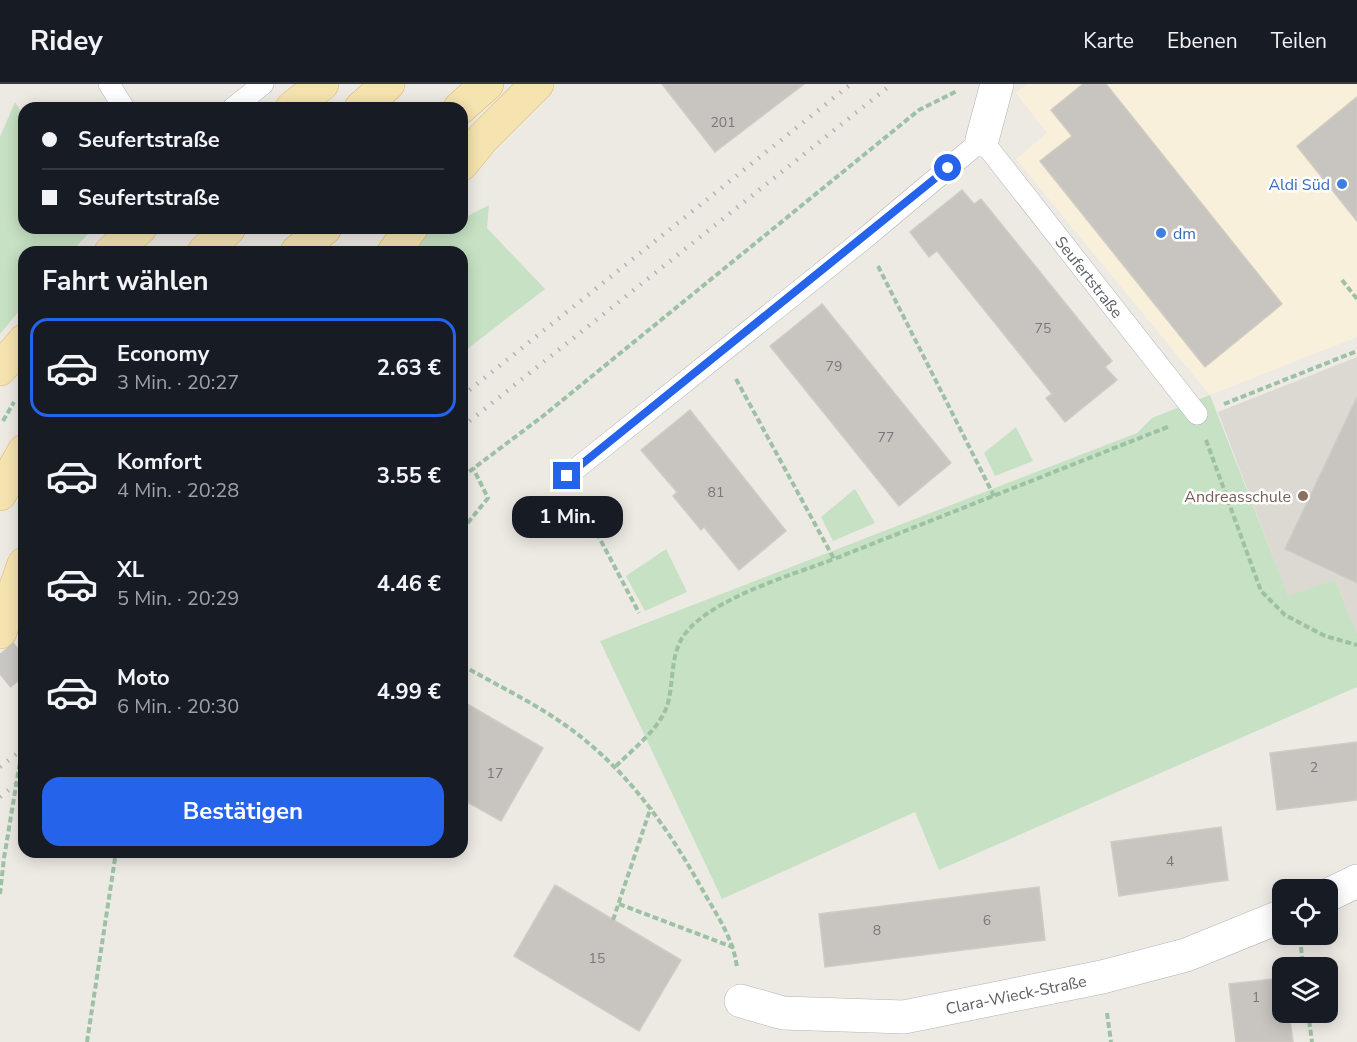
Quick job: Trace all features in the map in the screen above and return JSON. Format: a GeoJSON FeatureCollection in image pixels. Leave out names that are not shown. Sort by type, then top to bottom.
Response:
{"type":"FeatureCollection","features":[{"type":"Feature","properties":{"kind":"main road"},"geometry":{"type":"LineString","coordinates":[[300,102],[322,84]]}},
{"type":"Feature","properties":{"kind":"main road"},"geometry":{"type":"LineString","coordinates":[[368,102],[388,84]]}},
{"type":"Feature","properties":{"kind":"main road"},"geometry":{"type":"LineString","coordinates":[[467,102],[487,84]]}},
{"type":"Feature","properties":{"kind":"main road"},"geometry":{"type":"LineString","coordinates":[[468,156],[482,139],[537,84]]}},
{"type":"Feature","properties":{"kind":"main road"},"geometry":{"type":"LineString","coordinates":[[118,246],[133,234]]}},
{"type":"Feature","properties":{"kind":"main road"},"geometry":{"type":"LineString","coordinates":[[210,246],[223,234]]}},
{"type":"Feature","properties":{"kind":"main road"},"geometry":{"type":"LineString","coordinates":[[304,246],[318,234]]}},
{"type":"Feature","properties":{"kind":"main road"},"geometry":{"type":"LineString","coordinates":[[0,369],[18,348]]}},
{"type":"Feature","properties":{"kind":"main road"},"geometry":{"type":"LineString","coordinates":[[0,494],[18,462]]}},
{"type":"Feature","properties":{"kind":"main road"},"geometry":{"type":"LineString","coordinates":[[0,632],[18,581]]}},
{"type":"Feature","properties":{"kind":"street"},"geometry":{"type":"LineString","coordinates":[[982,140],[997,84]]}},
{"type":"Feature","properties":{"kind":"street"},"geometry":{"type":"LineString","coordinates":[[1338,890],[1357,881]]}},
{"type":"Feature","properties":{"kind":"street","name":"Clara-Wieck-Straße"},"geometry":{"type":"LineString","coordinates":[[741,1001],[783,1013],[904,1017],[1091,980],[1176,958],[1272,920]]}},
{"type":"Feature","properties":{"kind":"lane"},"geometry":{"type":"LineString","coordinates":[[110,84],[120,102]]}},
{"type":"Feature","properties":{"kind":"lane"},"geometry":{"type":"LineString","coordinates":[[240,102],[263,84]]}},
{"type":"Feature","properties":{"kind":"lane"},"geometry":{"type":"LineString","coordinates":[[567,476],[865,238],[982,140]]}},
{"type":"Feature","properties":{"kind":"lane","name":"Seufertstraße"},"geometry":{"type":"LineString","coordinates":[[982,140],[1197,414]]}},
{"type":"Feature","properties":{"kind":"path"},"geometry":{"type":"LineString","coordinates":[[468,472],[543,416],[919,110],[962,89]]}},
{"type":"Feature","properties":{"kind":"path"},"geometry":{"type":"LineString","coordinates":[[865,238],[994,496]]}},
{"type":"Feature","properties":{"kind":"path"},"geometry":{"type":"LineString","coordinates":[[1342,280],[1357,298]]}},
{"type":"Feature","properties":{"kind":"path"},"geometry":{"type":"LineString","coordinates":[[616,766],[661,720],[668,703],[679,642],[706,612],[1357,351]]}},
{"type":"Feature","properties":{"kind":"path"},"geometry":{"type":"LineString","coordinates":[[722,352],[834,559]]}},
{"type":"Feature","properties":{"kind":"path"},"geometry":{"type":"LineString","coordinates":[[0,426],[18,399]]}},
{"type":"Feature","properties":{"kind":"path"},"geometry":{"type":"LineString","coordinates":[[1197,414],[1261,591],[1285,615],[1325,636],[1357,645]]}},
{"type":"Feature","properties":{"kind":"path"},"geometry":{"type":"LineString","coordinates":[[468,523],[488,498],[473,468]]}},
{"type":"Feature","properties":{"kind":"path"},"geometry":{"type":"LineString","coordinates":[[567,476],[639,612]]}},
{"type":"Feature","properties":{"kind":"path"},"geometry":{"type":"LineString","coordinates":[[468,668],[565,725],[616,766],[651,807],[690,868],[735,948],[741,1001]]}},
{"type":"Feature","properties":{"kind":"path"},"geometry":{"type":"LineString","coordinates":[[0,894],[18,774]]}},
{"type":"Feature","properties":{"kind":"path"},"geometry":{"type":"LineString","coordinates":[[614,920],[651,807]]}},
{"type":"Feature","properties":{"kind":"path"},"geometry":{"type":"LineString","coordinates":[[87,1042],[115,858]]}},
{"type":"Feature","properties":{"kind":"path"},"geometry":{"type":"LineString","coordinates":[[619,904],[735,948]]}},
{"type":"Feature","properties":{"kind":"path"},"geometry":{"type":"LineString","coordinates":[[1301,945],[1302,957]]}},
{"type":"Feature","properties":{"kind":"path"},"geometry":{"type":"LineString","coordinates":[[1309,1023],[1312,1042]]}},
{"type":"Feature","properties":{"kind":"shaded area"},"geometry":{"type":"Polygon","coordinates":[[[1027,84],[1357,84],[1357,337],[1210,395],[1016,159],[1047,133],[1016,93],[1027,84]]]}},
{"type":"Feature","properties":{"kind":"shaded area","name":"Andreasschule"},"geometry":{"type":"Polygon","coordinates":[[[1357,357],[1357,634],[1335,580],[1288,597],[1218,412],[1357,357]]]}},
{"type":"Feature","properties":{"kind":"green space"},"geometry":{"type":"Polygon","coordinates":[[[15,102],[18,107],[18,234],[88,234],[77,246],[18,246],[18,312],[0,334],[0,137],[15,102]]]}},
{"type":"Feature","properties":{"kind":"green space"},"geometry":{"type":"Polygon","coordinates":[[[489,205],[487,228],[545,289],[468,348],[468,246],[415,246],[424,234],[468,234],[468,216],[489,205]]]}},
{"type":"Feature","properties":{"kind":"green space"},"geometry":{"type":"Polygon","coordinates":[[[1210,395],[1288,596],[1335,580],[1357,634],[1357,687],[939,870],[915,812],[722,899],[600,641],[1137,433],[1152,418],[1210,395]]]}},
{"type":"Feature","properties":{"kind":"green space"},"geometry":{"type":"Polygon","coordinates":[[[1016,427],[1033,461],[995,476],[984,453],[1016,427]]]}},
{"type":"Feature","properties":{"kind":"green space"},"geometry":{"type":"Polygon","coordinates":[[[855,489],[875,523],[833,541],[821,517],[855,489]]]}},
{"type":"Feature","properties":{"kind":"green space"},"geometry":{"type":"Polygon","coordinates":[[[666,549],[687,592],[645,611],[626,576],[666,549]]]}},
{"type":"Feature","properties":{"kind":"building"},"geometry":{"type":"Polygon","coordinates":[[[662,84],[804,84],[715,152],[662,84]]]}},
{"type":"Feature","properties":{"kind":"building","name":"dm"},"geometry":{"type":"Polygon","coordinates":[[[1083,84],[1106,84],[1282,304],[1205,367],[1040,161],[1072,136],[1051,110],[1083,84]]]}},
{"type":"Feature","properties":{"kind":"building","name":"Aldi Süd"},"geometry":{"type":"Polygon","coordinates":[[[1357,97],[1357,221],[1297,146],[1357,97]]]}},
{"type":"Feature","properties":{"kind":"building"},"geometry":{"type":"Polygon","coordinates":[[[962,190],[974,204],[981,199],[1112,361],[1105,367],[1117,380],[1065,422],[1046,398],[1052,394],[937,251],[929,257],[910,232],[962,190]]]}},
{"type":"Feature","properties":{"kind":"building"},"geometry":{"type":"Polygon","coordinates":[[[822,304],[951,463],[899,506],[770,346],[822,304]]]}},
{"type":"Feature","properties":{"kind":"building"},"geometry":{"type":"Polygon","coordinates":[[[1357,397],[1357,583],[1285,549],[1357,397]]]}},
{"type":"Feature","properties":{"kind":"building"},"geometry":{"type":"Polygon","coordinates":[[[690,410],[786,531],[739,570],[704,527],[701,530],[673,496],[677,492],[641,450],[690,410]]]}},
{"type":"Feature","properties":{"kind":"building"},"geometry":{"type":"Polygon","coordinates":[[[468,704],[543,748],[501,821],[468,802],[468,704]]]}},
{"type":"Feature","properties":{"kind":"building"},"geometry":{"type":"Polygon","coordinates":[[[1357,742],[1357,800],[1277,810],[1270,753],[1357,742]]]}},
{"type":"Feature","properties":{"kind":"building"},"geometry":{"type":"Polygon","coordinates":[[[1221,827],[1228,880],[1119,896],[1111,842],[1221,827]]]}},
{"type":"Feature","properties":{"kind":"building"},"geometry":{"type":"Polygon","coordinates":[[[555,885],[681,960],[639,1031],[514,956],[555,885]]]}},
{"type":"Feature","properties":{"kind":"building"},"geometry":{"type":"Polygon","coordinates":[[[1039,887],[1045,940],[825,967],[819,914],[1039,887]]]}},
{"type":"Feature","properties":{"kind":"building"},"geometry":{"type":"Polygon","coordinates":[[[1272,979],[1272,1023],[1290,1023],[1293,1042],[1236,1042],[1229,984],[1272,979]]]}},
{"type":"Feature","properties":{"kind":"tunnel"},"geometry":{"type":"LineString","coordinates":[[0,675],[18,660]]}},
{"type":"Feature","properties":{"kind":"railway"},"geometry":{"type":"LineString","coordinates":[[468,391],[851,84]]}},
{"type":"Feature","properties":{"kind":"railway"},"geometry":{"type":"LineString","coordinates":[[468,422],[892,84]]}},
{"type":"Feature","properties":{"kind":"railway"},"geometry":{"type":"LineString","coordinates":[[0,767],[18,753]]}},
{"type":"Feature","properties":{"kind":"railway"},"geometry":{"type":"LineString","coordinates":[[0,797],[18,783]]}},
{"type":"Feature","properties":{"kind":"place","name":"Aldi Süd"},"geometry":{"type":"Point","coordinates":[1342,184]}},
{"type":"Feature","properties":{"kind":"place","name":"dm"},"geometry":{"type":"Point","coordinates":[1161,233]}},
{"type":"Feature","properties":{"kind":"place","name":"Andreasschule"},"geometry":{"type":"Point","coordinates":[1303,496]}},
{"type":"Feature","properties":{"kind":"route"},"geometry":{"type":"LineString","coordinates":[[567,476],[865,238],[948,168]]}}]}
